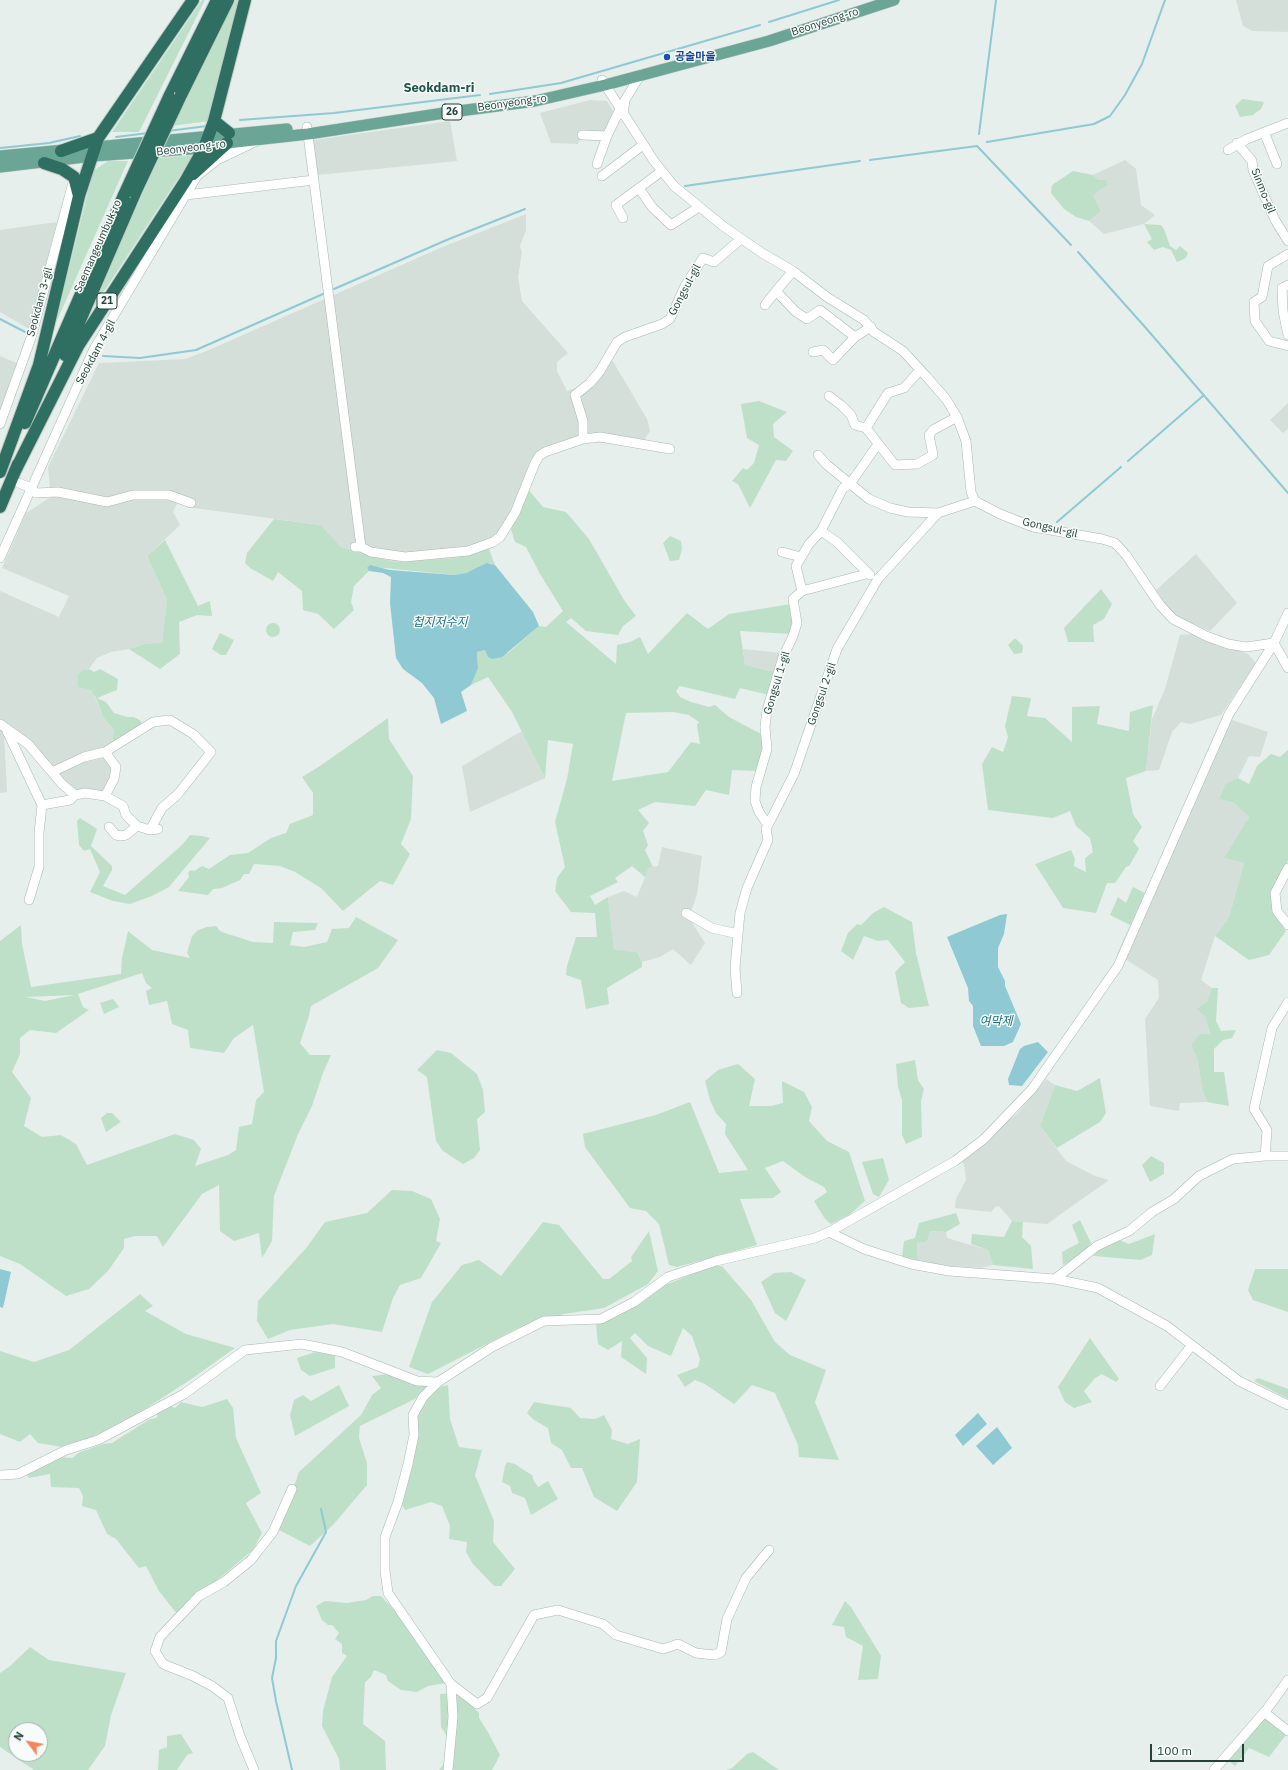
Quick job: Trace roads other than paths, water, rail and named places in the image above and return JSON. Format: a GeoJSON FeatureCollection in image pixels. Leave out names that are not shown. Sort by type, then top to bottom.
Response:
{"type":"FeatureCollection","features":[{"type":"Feature","properties":{"kind":"highway"},"geometry":{"type":"LineString","coordinates":[[0,472],[39,365],[79,196],[96,147],[193,0]]}},
{"type":"Feature","properties":{"kind":"highway","name":"Saemangeumbuk-ro"},"geometry":{"type":"LineString","coordinates":[[0,482],[217,0]]}},
{"type":"Feature","properties":{"kind":"highway","name":"Saemangeumbuk-ro"},"geometry":{"type":"LineString","coordinates":[[175,96],[228,0]]}},
{"type":"Feature","properties":{"kind":"highway","name":"21"},"geometry":{"type":"LineString","coordinates":[[15,471],[78,346],[186,180],[204,148],[214,121],[245,0]]}},
{"type":"Feature","properties":{"kind":"highway"},"geometry":{"type":"LineString","coordinates":[[186,180],[228,138],[214,121]]}},
{"type":"Feature","properties":{"kind":"highway"},"geometry":{"type":"LineString","coordinates":[[61,151],[96,147]]}},
{"type":"Feature","properties":{"kind":"highway"},"geometry":{"type":"LineString","coordinates":[[44,163],[62,169],[74,177],[79,196]]}},
{"type":"Feature","properties":{"kind":"highway","name":"Saemangeumbuk-ro"},"geometry":{"type":"LineString","coordinates":[[0,507],[130,194]]}},
{"type":"Feature","properties":{"kind":"main road","name":"Beonyeong-ro"},"geometry":{"type":"LineString","coordinates":[[603,83],[768,33],[870,0]]}},
{"type":"Feature","properties":{"kind":"main road","name":"Beonyeong-ro"},"geometry":{"type":"LineString","coordinates":[[96,147],[204,148],[228,138],[308,130],[535,101],[769,41],[894,0]]}},
{"type":"Feature","properties":{"kind":"main road","name":"Beonyeong-ro"},"geometry":{"type":"LineString","coordinates":[[0,167],[44,163],[96,147],[209,137],[259,139],[308,130]]}},
{"type":"Feature","properties":{"kind":"main road"},"geometry":{"type":"LineString","coordinates":[[0,156],[38,151],[61,151]]}},
{"type":"Feature","properties":{"kind":"street"},"geometry":{"type":"LineString","coordinates":[[597,164],[607,136],[622,112],[625,100],[641,74]]}},
{"type":"Feature","properties":{"kind":"street"},"geometry":{"type":"LineString","coordinates":[[603,83],[643,145],[674,186],[741,239],[792,271],[827,297],[864,320],[874,332],[903,351],[946,399],[957,417],[966,441],[970,492],[975,501]]}},
{"type":"Feature","properties":{"kind":"street"},"geometry":{"type":"LineString","coordinates":[[1228,150],[1237,143],[1288,123]]}},
{"type":"Feature","properties":{"kind":"street"},"geometry":{"type":"LineString","coordinates":[[308,130],[358,547],[371,552],[405,557],[468,551],[493,542],[500,537],[515,513],[539,456],[545,452],[583,438],[600,437],[670,449]]}},
{"type":"Feature","properties":{"kind":"street"},"geometry":{"type":"LineString","coordinates":[[1264,132],[1277,164]]}},
{"type":"Feature","properties":{"kind":"street"},"geometry":{"type":"LineString","coordinates":[[582,135],[607,136]]}},
{"type":"Feature","properties":{"kind":"street","name":"Seokdam 4-gil"},"geometry":{"type":"LineString","coordinates":[[0,558],[94,349],[186,194],[198,176],[208,166],[259,139]]}},
{"type":"Feature","properties":{"kind":"street","name":"Sinmo-gil"},"geometry":{"type":"LineString","coordinates":[[1237,143],[1252,161],[1253,170],[1275,220],[1288,242]]}},
{"type":"Feature","properties":{"kind":"street"},"geometry":{"type":"LineString","coordinates":[[602,176],[643,145]]}},
{"type":"Feature","properties":{"kind":"street"},"geometry":{"type":"LineString","coordinates":[[623,218],[616,205],[662,171]]}},
{"type":"Feature","properties":{"kind":"street","name":"Seokdam 3-gil"},"geometry":{"type":"LineString","coordinates":[[0,424],[31,338],[74,177]]}},
{"type":"Feature","properties":{"kind":"street"},"geometry":{"type":"LineString","coordinates":[[186,194],[314,180]]}},
{"type":"Feature","properties":{"kind":"street"},"geometry":{"type":"LineString","coordinates":[[639,188],[652,207],[671,226],[699,207]]}},
{"type":"Feature","properties":{"kind":"street","name":"Gongsul-gil"},"geometry":{"type":"LineString","coordinates":[[583,438],[583,421],[575,395],[600,371],[617,342],[625,337],[662,324],[670,319],[685,286],[703,258],[714,262],[741,239]]}},
{"type":"Feature","properties":{"kind":"street"},"geometry":{"type":"LineString","coordinates":[[1288,254],[1268,266],[1262,297],[1254,302],[1255,321],[1269,341],[1288,346]]}},
{"type":"Feature","properties":{"kind":"street"},"geometry":{"type":"LineString","coordinates":[[765,305],[792,271]]}},
{"type":"Feature","properties":{"kind":"street"},"geometry":{"type":"LineString","coordinates":[[1288,285],[1282,288],[1288,335]]}},
{"type":"Feature","properties":{"kind":"street"},"geometry":{"type":"LineString","coordinates":[[776,291],[796,312],[807,319],[820,310],[855,337]]}},
{"type":"Feature","properties":{"kind":"street"},"geometry":{"type":"LineString","coordinates":[[813,352],[823,350],[834,360],[855,337],[871,327]]}},
{"type":"Feature","properties":{"kind":"street"},"geometry":{"type":"LineString","coordinates":[[866,428],[888,392],[904,388],[920,370]]}},
{"type":"Feature","properties":{"kind":"street"},"geometry":{"type":"LineString","coordinates":[[829,396],[851,415],[855,425],[866,428],[895,465],[917,464],[933,455],[929,435],[933,430],[957,417]]}},
{"type":"Feature","properties":{"kind":"street"},"geometry":{"type":"LineString","coordinates":[[866,574],[802,591],[796,566],[809,544],[821,531],[843,488],[850,484],[878,444]]}},
{"type":"Feature","properties":{"kind":"street"},"geometry":{"type":"LineString","coordinates":[[818,455],[827,465],[860,493],[890,508],[908,512],[938,513]]}},
{"type":"Feature","properties":{"kind":"street"},"geometry":{"type":"LineString","coordinates":[[19,483],[31,488],[36,493],[58,492],[107,502],[133,495],[169,494],[190,503]]}},
{"type":"Feature","properties":{"kind":"street","name":"Gongsul-gil"},"geometry":{"type":"LineString","coordinates":[[975,501],[1000,514],[1033,527],[1102,539],[1114,543],[1126,555],[1160,605],[1173,619],[1206,636],[1228,644],[1246,647],[1274,642]]}},
{"type":"Feature","properties":{"kind":"street","name":"Gongsul 2-gil"},"geometry":{"type":"LineString","coordinates":[[737,993],[736,968],[740,913],[747,888],[768,840],[766,829],[794,774],[837,649],[878,579],[938,513],[975,501]]}},
{"type":"Feature","properties":{"kind":"street"},"geometry":{"type":"LineString","coordinates":[[821,531],[837,542],[866,574],[878,579]]}},
{"type":"Feature","properties":{"kind":"street"},"geometry":{"type":"LineString","coordinates":[[782,552],[801,557]]}},
{"type":"Feature","properties":{"kind":"street","name":"Gongsul 1-gil"},"geometry":{"type":"LineString","coordinates":[[768,825],[759,812],[755,801],[756,787],[767,749],[765,727],[766,710],[783,657],[797,624],[793,600],[802,591]]}},
{"type":"Feature","properties":{"kind":"street"},"geometry":{"type":"LineString","coordinates":[[769,1550],[746,1578],[727,1619],[721,1652],[714,1655],[696,1653],[678,1644],[663,1648],[616,1635],[604,1624],[558,1610],[534,1615],[487,1698],[477,1704],[451,1684],[388,1593],[385,1571],[385,1537],[398,1502],[408,1464],[414,1435],[413,1415],[423,1397],[438,1382],[492,1348],[544,1322],[601,1318],[634,1302],[668,1277],[716,1261],[815,1238],[829,1232],[955,1161],[984,1139],[1032,1089],[1118,966],[1229,714],[1274,642],[1288,614]]}},
{"type":"Feature","properties":{"kind":"street"},"geometry":{"type":"LineString","coordinates":[[1274,642],[1288,668]]}},
{"type":"Feature","properties":{"kind":"street"},"geometry":{"type":"LineString","coordinates":[[42,805],[70,800],[75,795],[85,793],[105,796],[123,806],[126,815],[137,826],[154,830],[162,808],[178,794],[211,752],[194,734],[170,720],[153,722],[105,752],[84,757],[52,772]]}},
{"type":"Feature","properties":{"kind":"street"},"geometry":{"type":"LineString","coordinates":[[3,727],[28,744],[52,772],[75,795]]}},
{"type":"Feature","properties":{"kind":"street"},"geometry":{"type":"LineString","coordinates":[[3,727],[42,805],[39,833],[39,867],[29,900]]}},
{"type":"Feature","properties":{"kind":"street"},"geometry":{"type":"LineString","coordinates":[[105,752],[116,767],[114,779],[105,796]]}},
{"type":"Feature","properties":{"kind":"street"},"geometry":{"type":"LineString","coordinates":[[109,827],[116,835],[121,836],[126,835],[137,826]]}},
{"type":"Feature","properties":{"kind":"street"},"geometry":{"type":"LineString","coordinates":[[1288,868],[1275,893],[1277,911],[1288,925]]}},
{"type":"Feature","properties":{"kind":"street"},"geometry":{"type":"LineString","coordinates":[[686,913],[712,928],[738,934]]}},
{"type":"Feature","properties":{"kind":"street"},"geometry":{"type":"LineString","coordinates":[[1265,1156],[1267,1130],[1254,1109],[1272,1028],[1288,1002]]}},
{"type":"Feature","properties":{"kind":"street"},"geometry":{"type":"LineString","coordinates":[[1055,1278],[1097,1246],[1129,1231],[1152,1212],[1174,1199],[1199,1176],[1233,1159],[1265,1156],[1288,1156]]}},
{"type":"Feature","properties":{"kind":"street"},"geometry":{"type":"LineString","coordinates":[[829,1232],[864,1249],[911,1264],[949,1271],[1055,1278],[1098,1288],[1167,1326],[1239,1381],[1288,1405]]}},
{"type":"Feature","properties":{"kind":"street"},"geometry":{"type":"LineString","coordinates":[[0,1475],[18,1474],[66,1450],[98,1440],[184,1394],[244,1350],[302,1344],[342,1352],[417,1381],[438,1382]]}},
{"type":"Feature","properties":{"kind":"street"},"geometry":{"type":"LineString","coordinates":[[1160,1386],[1192,1345]]}},
{"type":"Feature","properties":{"kind":"street"},"geometry":{"type":"LineString","coordinates":[[254,1770],[240,1736],[228,1698],[212,1686],[194,1676],[163,1664],[155,1651],[160,1637],[199,1596],[224,1582],[251,1560],[273,1532],[292,1489]]}},
{"type":"Feature","properties":{"kind":"street"},"geometry":{"type":"LineString","coordinates":[[1214,1770],[1264,1712],[1288,1680]]}},
{"type":"Feature","properties":{"kind":"street"},"geometry":{"type":"LineString","coordinates":[[448,1770],[453,1717],[451,1684]]}},
{"type":"Feature","properties":{"kind":"street"},"geometry":{"type":"LineString","coordinates":[[1264,1712],[1288,1731]]}},
{"type":"Feature","properties":{"kind":"water","name":"첩지저수지"},"geometry":{"type":"Polygon","coordinates":[[[487,563],[495,565],[533,612],[539,626],[502,657],[492,659],[488,657],[485,650],[477,652],[478,668],[471,685],[461,692],[467,711],[441,724],[434,698],[422,683],[403,669],[396,658],[390,603],[391,577],[383,573],[369,571],[367,568],[370,565],[390,570],[454,575],[466,573],[487,563]]]}},
{"type":"Feature","properties":{"kind":"water","name":"여막제"},"geometry":{"type":"Polygon","coordinates":[[[1007,914],[1004,934],[998,948],[998,967],[1005,981],[1005,986],[1021,1024],[1013,1042],[1004,1046],[981,1046],[973,1026],[973,1006],[969,1001],[968,988],[947,937],[1000,915],[1007,914]]]}},
{"type":"Feature","properties":{"kind":"water"},"geometry":{"type":"Polygon","coordinates":[[[1038,1042],[1048,1052],[1022,1086],[1009,1085],[1008,1079],[1020,1049],[1024,1046],[1038,1042]]]}},
{"type":"Feature","properties":{"kind":"water"},"geometry":{"type":"Polygon","coordinates":[[[0,1269],[11,1272],[3,1308],[0,1307],[0,1269]]]}},
{"type":"Feature","properties":{"kind":"water"},"geometry":{"type":"Polygon","coordinates":[[[978,1413],[987,1424],[963,1446],[955,1435],[978,1413]]]}},
{"type":"Feature","properties":{"kind":"water"},"geometry":{"type":"Polygon","coordinates":[[[997,1427],[1012,1448],[993,1465],[976,1446],[997,1427]]]}},
{"type":"Feature","properties":{"kind":"waterway"},"geometry":{"type":"LineString","coordinates":[[769,22],[839,0]]}},
{"type":"Feature","properties":{"kind":"waterway"},"geometry":{"type":"LineString","coordinates":[[979,134],[996,0]]}},
{"type":"Feature","properties":{"kind":"waterway"},"geometry":{"type":"LineString","coordinates":[[987,142],[1094,124],[1110,116],[1125,95],[1142,64],[1165,0]]}},
{"type":"Feature","properties":{"kind":"waterway"},"geometry":{"type":"LineString","coordinates":[[490,94],[561,83],[760,25]]}},
{"type":"Feature","properties":{"kind":"waterway"},"geometry":{"type":"LineString","coordinates":[[240,120],[334,113],[480,95]]}},
{"type":"Feature","properties":{"kind":"waterway"},"geometry":{"type":"LineString","coordinates":[[168,131],[207,126]]}},
{"type":"Feature","properties":{"kind":"waterway"},"geometry":{"type":"LineString","coordinates":[[116,137],[148,133]]}},
{"type":"Feature","properties":{"kind":"waterway"},"geometry":{"type":"LineString","coordinates":[[0,148],[49,143],[80,136]]}},
{"type":"Feature","properties":{"kind":"waterway"},"geometry":{"type":"LineString","coordinates":[[870,160],[977,146],[1071,245]]}},
{"type":"Feature","properties":{"kind":"waterway"},"geometry":{"type":"LineString","coordinates":[[685,186],[860,161]]}},
{"type":"Feature","properties":{"kind":"waterway"},"geometry":{"type":"LineString","coordinates":[[334,289],[449,239],[525,209]]}},
{"type":"Feature","properties":{"kind":"waterway"},"geometry":{"type":"LineString","coordinates":[[1078,252],[1145,327],[1288,493]]}},
{"type":"Feature","properties":{"kind":"waterway"},"geometry":{"type":"LineString","coordinates":[[103,356],[140,358],[196,350],[323,294]]}},
{"type":"Feature","properties":{"kind":"waterway"},"geometry":{"type":"LineString","coordinates":[[0,319],[29,334]]}},
{"type":"Feature","properties":{"kind":"waterway"},"geometry":{"type":"LineString","coordinates":[[1128,461],[1204,395]]}},
{"type":"Feature","properties":{"kind":"waterway"},"geometry":{"type":"LineString","coordinates":[[1057,522],[1121,467]]}},
{"type":"Feature","properties":{"kind":"waterway"},"geometry":{"type":"LineString","coordinates":[[292,1770],[272,1678],[276,1658],[276,1641],[296,1586],[326,1532],[321,1509]]}},
{"type":"Feature","properties":{"kind":"place","name":"공술마을"},"geometry":{"type":"Point","coordinates":[667,57]}},
{"type":"Feature","properties":{"kind":"district","name":"Seokdam-ri"},"geometry":{"type":"Point","coordinates":[439,88]}}]}
